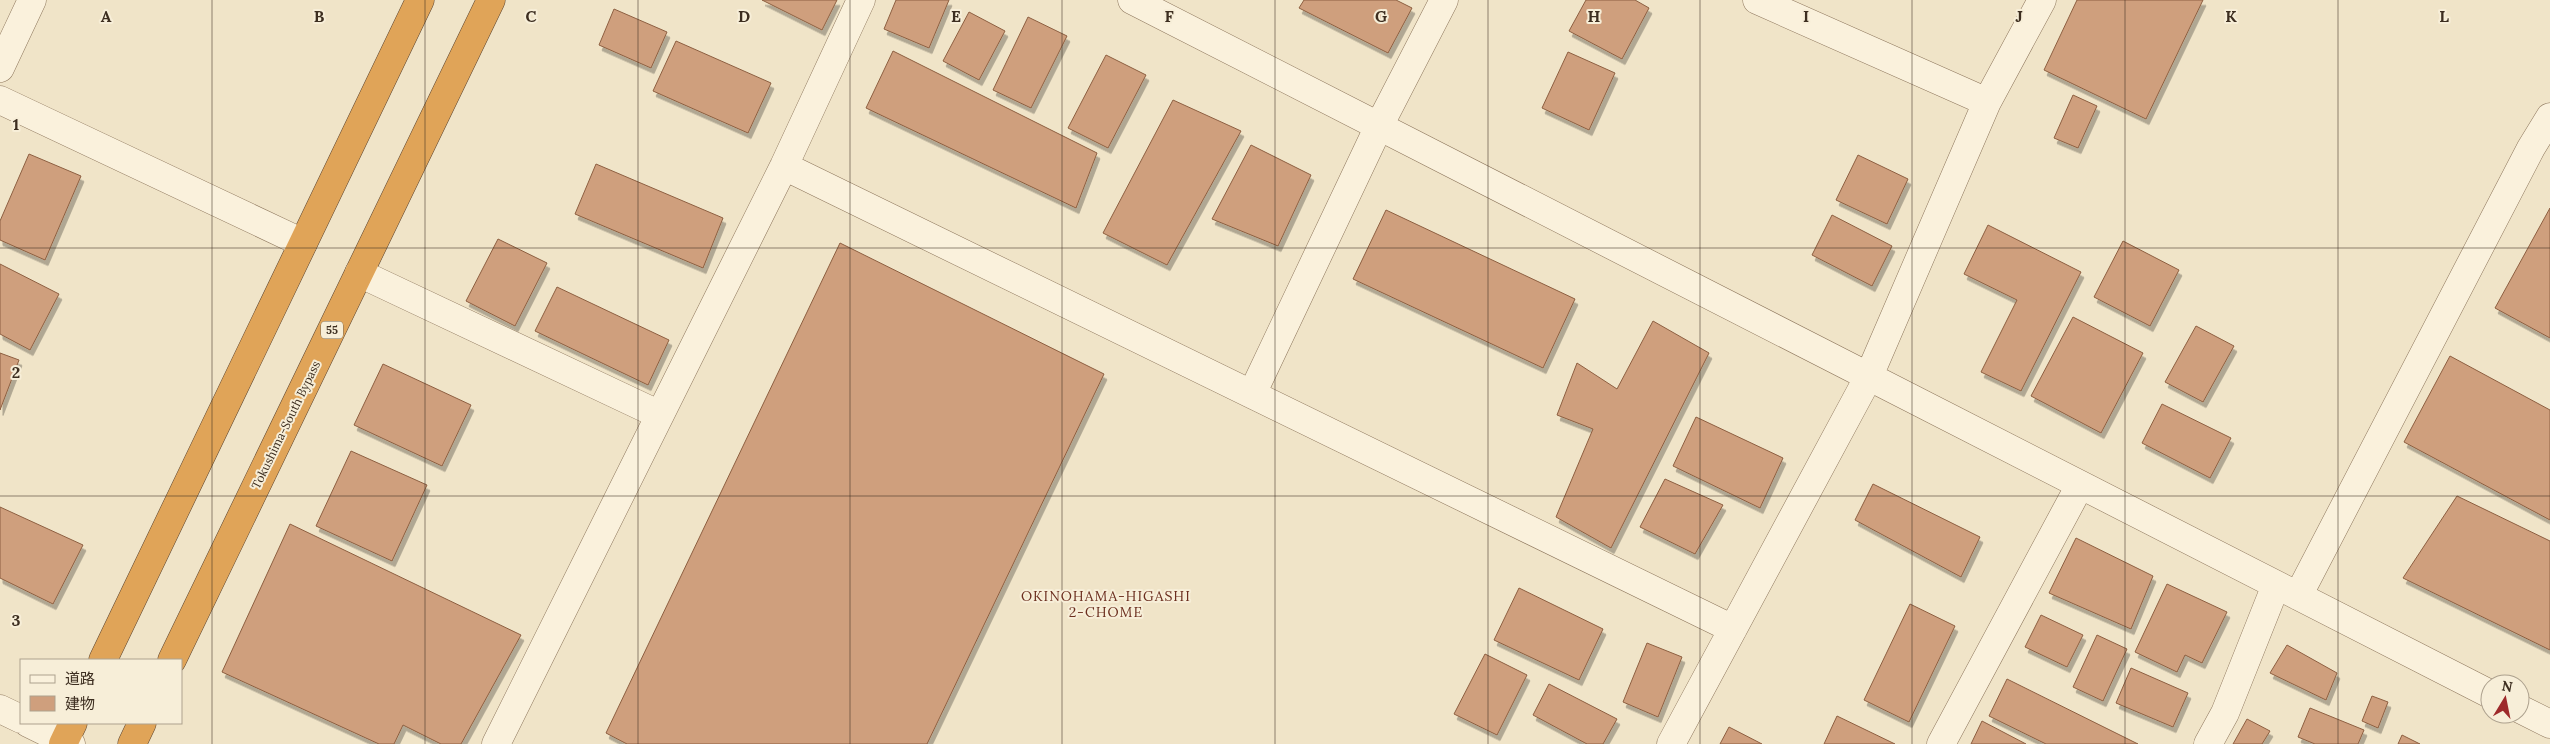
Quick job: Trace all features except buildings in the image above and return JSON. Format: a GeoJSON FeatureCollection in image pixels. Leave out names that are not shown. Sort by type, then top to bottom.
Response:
{"type":"FeatureCollection","features":[{"type":"Feature","properties":{"kind":"highway"},"geometry":{"type":"LineString","coordinates":[[103,659],[420,0]]}},
{"type":"Feature","properties":{"kind":"highway","name":"Tokushima-South Bypass"},"geometry":{"type":"LineString","coordinates":[[172,659],[491,0]]}},
{"type":"Feature","properties":{"kind":"highway"},"geometry":{"type":"LineString","coordinates":[[132,744],[142,724]]}},
{"type":"Feature","properties":{"kind":"street"},"geometry":{"type":"LineString","coordinates":[[0,68],[32,0]]}},
{"type":"Feature","properties":{"kind":"street"},"geometry":{"type":"LineString","coordinates":[[496,744],[784,166],[861,0]]}},
{"type":"Feature","properties":{"kind":"street"},"geometry":{"type":"LineString","coordinates":[[1132,0],[2480,689]]}},
{"type":"Feature","properties":{"kind":"street"},"geometry":{"type":"LineString","coordinates":[[1252,394],[1379,126],[1444,0]]}},
{"type":"Feature","properties":{"kind":"street"},"geometry":{"type":"LineString","coordinates":[[1757,0],[1987,102]]}},
{"type":"Feature","properties":{"kind":"street"},"geometry":{"type":"LineString","coordinates":[[1671,744],[1869,376],[1987,102],[2042,0]]}},
{"type":"Feature","properties":{"kind":"street"},"geometry":{"type":"LineString","coordinates":[[0,100],[303,243]]}},
{"type":"Feature","properties":{"kind":"street"},"geometry":{"type":"LineString","coordinates":[[2208,744],[2287,591],[2540,154],[2550,117]]}},
{"type":"Feature","properties":{"kind":"street"},"geometry":{"type":"LineString","coordinates":[[784,166],[1733,629]]}},
{"type":"Feature","properties":{"kind":"street"},"geometry":{"type":"LineString","coordinates":[[359,273],[660,415]]}},
{"type":"Feature","properties":{"kind":"street"},"geometry":{"type":"LineString","coordinates":[[1941,744],[2080,485]]}},
{"type":"Feature","properties":{"kind":"street"},"geometry":{"type":"LineString","coordinates":[[0,709],[20,719]]}},
{"type":"Feature","properties":{"kind":"street"},"geometry":{"type":"LineString","coordinates":[[2530,714],[2550,724]]}},
{"type":"Feature","properties":{"kind":"street"},"geometry":{"type":"LineString","coordinates":[[31,724],[68,738]]}},
{"type":"Feature","properties":{"kind":"district","name":"OKINOHAMA-HIGASHI 2-CHOME"},"geometry":{"type":"Point","coordinates":[1106,604]}}]}
